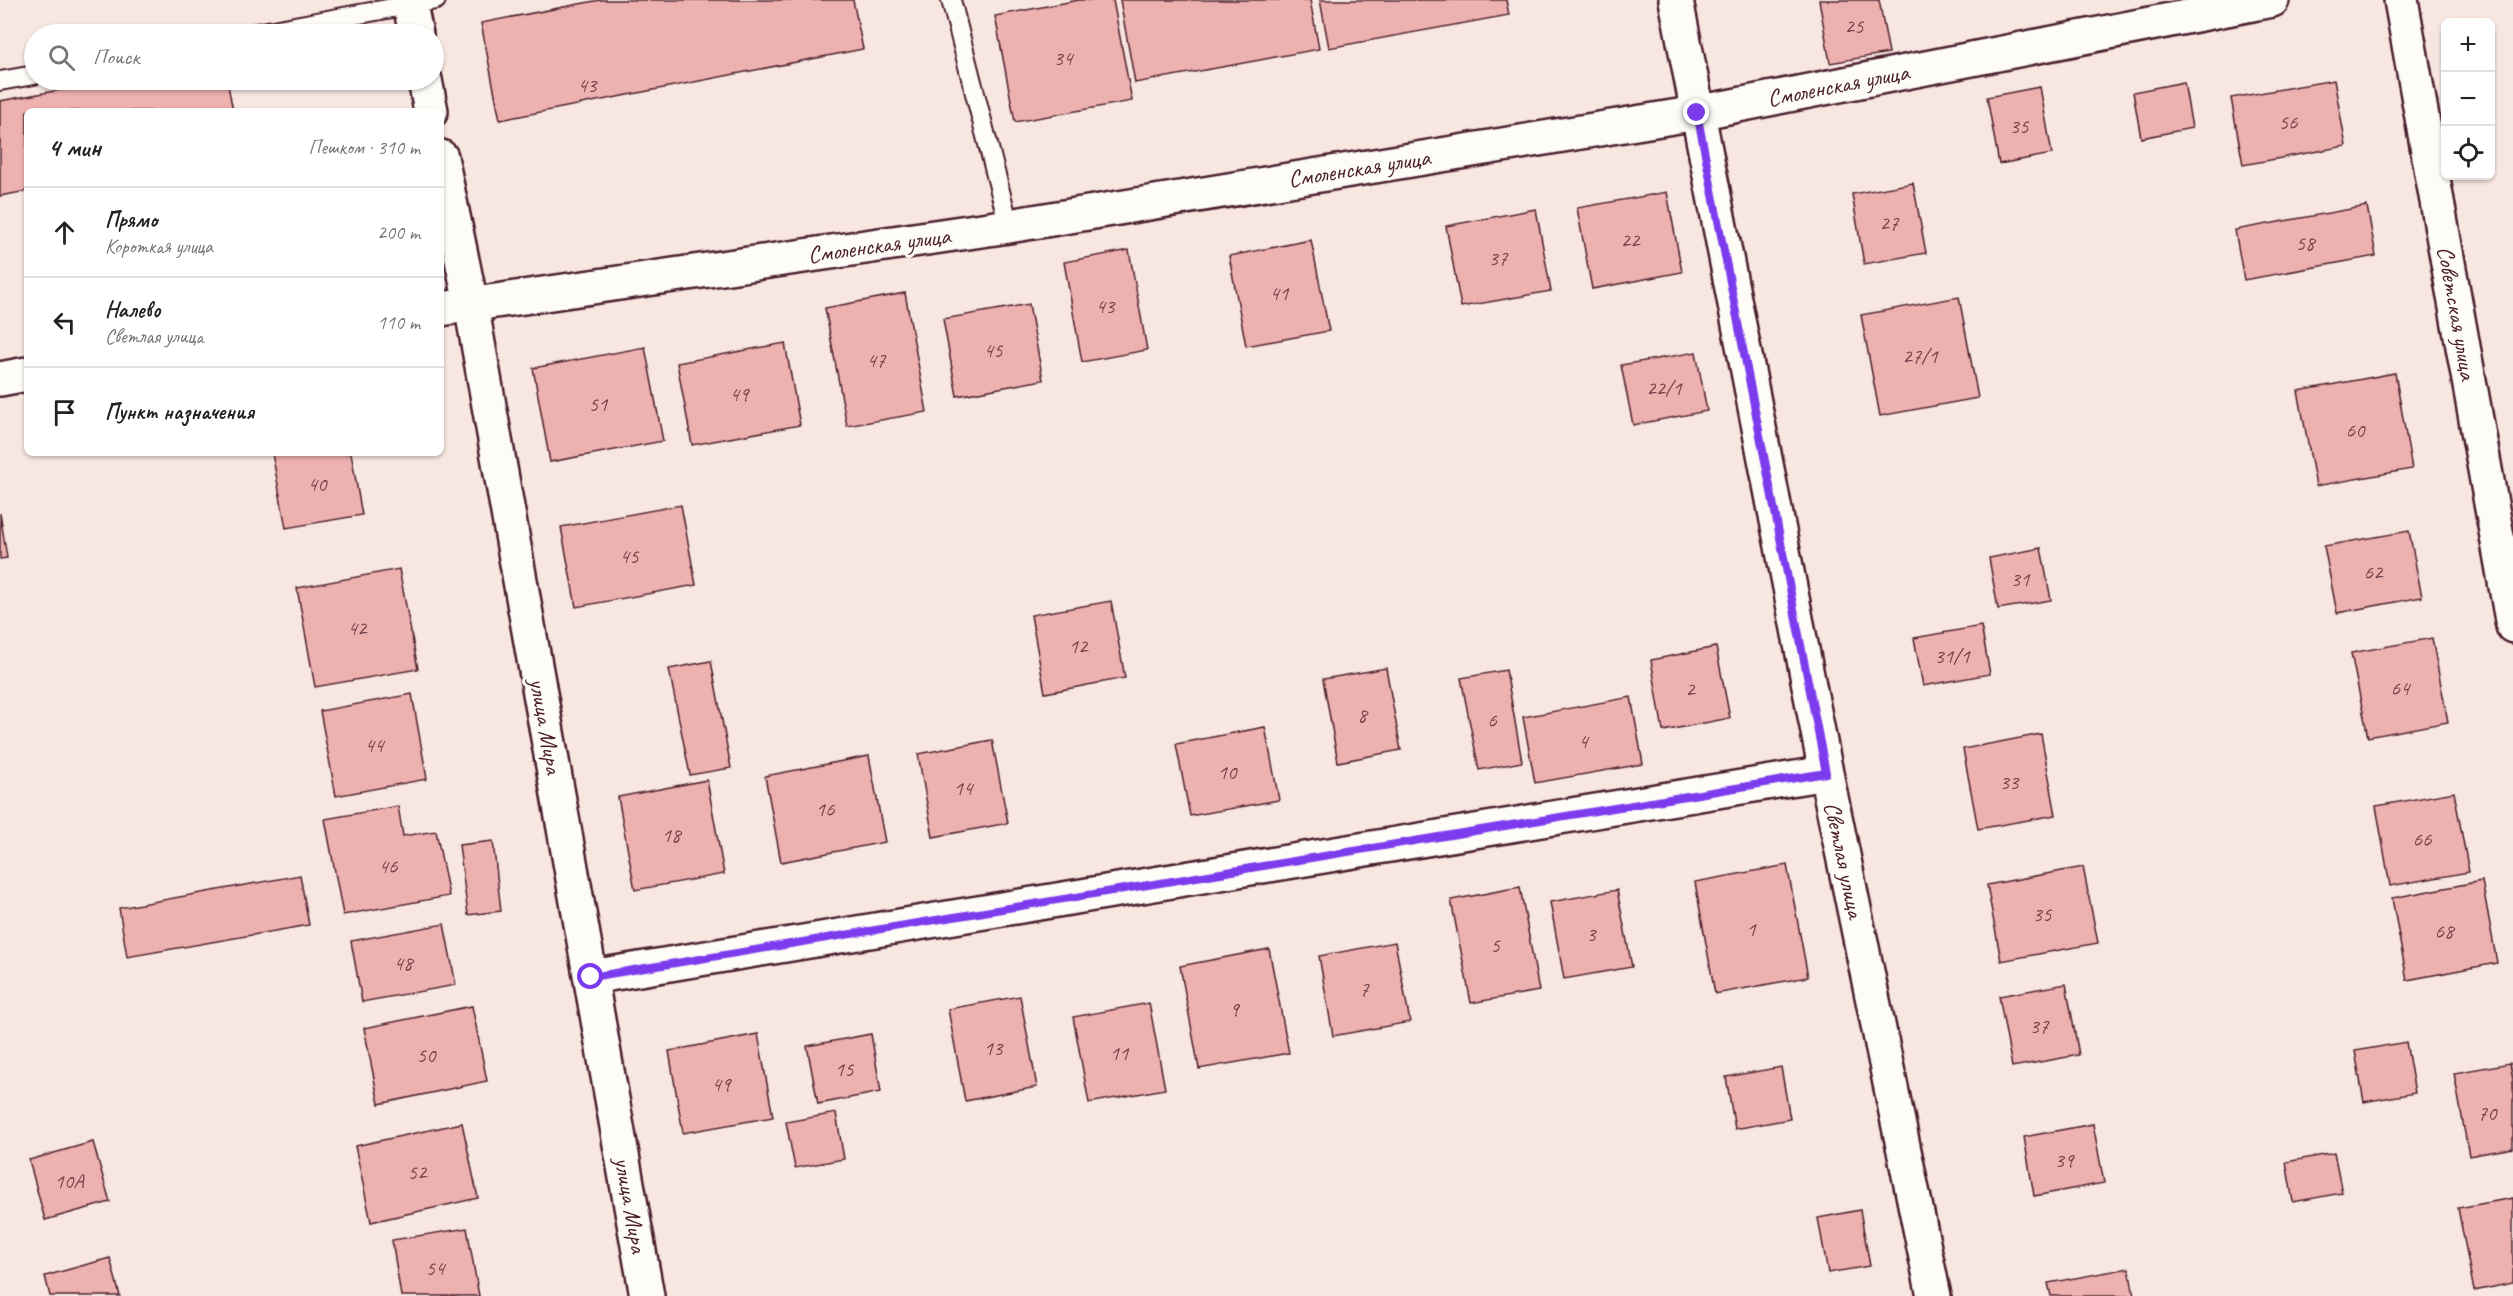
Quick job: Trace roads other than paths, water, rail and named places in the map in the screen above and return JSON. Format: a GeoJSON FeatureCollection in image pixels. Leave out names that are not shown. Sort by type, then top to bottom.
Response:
{"type":"FeatureCollection","features":[{"type":"Feature","properties":{"kind":"street","name":"Светлая улица"},"geometry":{"type":"LineString","coordinates":[[1676,0],[1826,773],[1934,1296]]}},
{"type":"Feature","properties":{"kind":"street","name":"Смоленская улица"},"geometry":{"type":"LineString","coordinates":[[456,307],[1009,226],[1697,113],[2272,0]]}},
{"type":"Feature","properties":{"kind":"street","name":"Советская улица"},"geometry":{"type":"LineString","coordinates":[[2401,0],[2513,626]]}},
{"type":"Feature","properties":{"kind":"street"},"geometry":{"type":"LineString","coordinates":[[427,90],[431,108]]}},
{"type":"Feature","properties":{"kind":"street","name":"улица Мира"},"geometry":{"type":"LineString","coordinates":[[444,187],[456,307],[591,977],[647,1296]]}},
{"type":"Feature","properties":{"kind":"street"},"geometry":{"type":"LineString","coordinates":[[0,379],[24,375]]}},
{"type":"Feature","properties":{"kind":"street"},"geometry":{"type":"LineString","coordinates":[[591,977],[1826,773]]}},
{"type":"Feature","properties":{"kind":"lane"},"geometry":{"type":"LineString","coordinates":[[951,0],[1009,226]]}},
{"type":"Feature","properties":{"kind":"lane"},"geometry":{"type":"LineString","coordinates":[[321,24],[418,10]]}},
{"type":"Feature","properties":{"kind":"lane"},"geometry":{"type":"LineString","coordinates":[[0,81],[24,77]]}}]}
